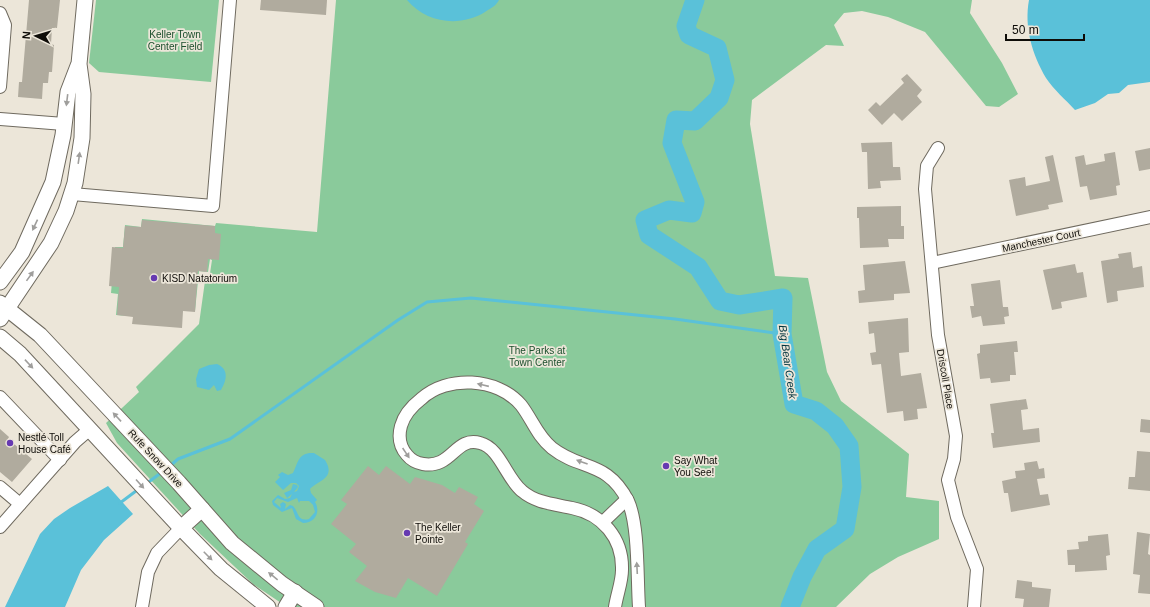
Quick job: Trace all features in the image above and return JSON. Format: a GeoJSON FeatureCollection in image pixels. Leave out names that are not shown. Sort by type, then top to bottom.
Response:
{"type":"FeatureCollection","features":[{"type":"Feature","properties":{"kind":"main road"},"geometry":{"type":"LineString","coordinates":[[2,310],[51,243],[66,210],[75,183],[82,138],[83,94],[79,64],[85,0]]}},
{"type":"Feature","properties":{"kind":"main road"},"geometry":{"type":"LineString","coordinates":[[0,282],[22,252],[53,182],[64,124],[68,92],[79,64]]}},
{"type":"Feature","properties":{"kind":"main road","name":"Rufe Snow Drive"},"geometry":{"type":"LineString","coordinates":[[2,310],[40,335],[179,483],[232,543],[294,592],[316,607]]}},
{"type":"Feature","properties":{"kind":"main road"},"geometry":{"type":"LineString","coordinates":[[0,338],[20,354],[181,528],[240,586],[268,607]]}},
{"type":"Feature","properties":{"kind":"main road"},"geometry":{"type":"LineString","coordinates":[[181,528],[202,509]]}},
{"type":"Feature","properties":{"kind":"main road"},"geometry":{"type":"LineString","coordinates":[[286,607],[294,592]]}},
{"type":"Feature","properties":{"kind":"street"},"geometry":{"type":"LineString","coordinates":[[72,194],[213,206],[230,0]]}},
{"type":"Feature","properties":{"kind":"street"},"geometry":{"type":"LineString","coordinates":[[0,14],[5,24],[0,86]]}},
{"type":"Feature","properties":{"kind":"street"},"geometry":{"type":"LineString","coordinates":[[0,119],[64,124]]}},
{"type":"Feature","properties":{"kind":"street","name":"Driscoll Place"},"geometry":{"type":"LineString","coordinates":[[938,148],[927,166],[926,189],[938,335],[956,436],[954,459],[948,480],[965,540],[977,570],[974,607]]}},
{"type":"Feature","properties":{"kind":"street","name":"Manchester Court"},"geometry":{"type":"LineString","coordinates":[[932,264],[1150,217]]}},
{"type":"Feature","properties":{"kind":"street"},"geometry":{"type":"LineString","coordinates":[[616,607],[621,584],[622,559],[619,544],[612,532],[603,522],[591,514],[577,509],[530,497],[515,485],[497,456],[490,448],[482,444],[473,442],[462,445],[446,460],[437,464],[418,463],[410,459],[400,444],[400,435],[406,415],[412,406],[426,394],[445,384],[454,382],[478,383],[500,390],[521,405],[537,432],[553,449],[606,474],[614,481],[627,500],[634,525],[639,607]]}},
{"type":"Feature","properties":{"kind":"street"},"geometry":{"type":"LineString","coordinates":[[0,397],[60,460]]}},
{"type":"Feature","properties":{"kind":"street"},"geometry":{"type":"LineString","coordinates":[[0,527],[90,429]]}},
{"type":"Feature","properties":{"kind":"street"},"geometry":{"type":"LineString","coordinates":[[0,487],[20,504]]}},
{"type":"Feature","properties":{"kind":"street"},"geometry":{"type":"LineString","coordinates":[[603,522],[627,500]]}},
{"type":"Feature","properties":{"kind":"street"},"geometry":{"type":"LineString","coordinates":[[142,607],[148,572],[157,553],[181,528]]}},
{"type":"Feature","properties":{"kind":"green space","name":"Keller Town Center Field"},"geometry":{"type":"Polygon","coordinates":[[[96,0],[219,0],[211,82],[99,72],[89,63],[96,0]]]}},
{"type":"Feature","properties":{"kind":"green space","name":"The Parks at Town Center"},"geometry":{"type":"Polygon","coordinates":[[[336,0],[972,0],[970,13],[1002,63],[1018,94],[999,107],[986,106],[925,32],[888,17],[862,11],[844,13],[834,25],[844,46],[826,45],[752,100],[750,124],[775,276],[808,278],[827,372],[841,401],[909,454],[906,497],[939,501],[939,539],[898,557],[870,574],[836,607],[287,607],[253,584],[200,534],[117,443],[106,423],[139,392],[136,387],[199,324],[205,281],[209,280],[212,260],[210,259],[208,272],[199,271],[195,311],[175,311],[126,316],[116,315],[118,294],[111,293],[115,247],[123,247],[125,225],[141,227],[142,219],[215,226],[216,223],[317,232],[336,0]]]}},
{"type":"Feature","properties":{"kind":"water"},"geometry":{"type":"Polygon","coordinates":[[[407,0],[499,0],[493,7],[476,17],[466,20],[444,21],[424,14],[407,0]]]}},
{"type":"Feature","properties":{"kind":"water"},"geometry":{"type":"Polygon","coordinates":[[[1029,0],[1150,0],[1150,82],[1128,85],[1119,93],[1108,94],[1095,103],[1075,110],[1046,78],[1033,50],[1028,30],[1029,0]]]}},
{"type":"Feature","properties":{"kind":"water"},"geometry":{"type":"Polygon","coordinates":[[[217,364],[224,369],[226,375],[225,382],[221,390],[217,391],[214,385],[209,390],[197,387],[196,379],[199,369],[217,364]]]}},
{"type":"Feature","properties":{"kind":"water"},"geometry":{"type":"Polygon","coordinates":[[[314,453],[325,460],[329,471],[324,479],[310,489],[311,493],[317,500],[315,502],[317,506],[317,513],[314,519],[307,523],[303,523],[296,519],[292,508],[282,512],[273,505],[272,501],[278,495],[285,499],[290,498],[292,494],[287,498],[284,493],[291,490],[293,484],[297,485],[298,487],[294,492],[297,491],[299,486],[296,483],[291,483],[283,490],[275,482],[280,477],[278,475],[282,472],[288,475],[293,473],[299,459],[305,454],[314,453]],[[277,498],[274,502],[281,508],[280,504],[283,502],[286,504],[285,509],[290,505],[293,506],[300,518],[305,520],[309,519],[315,512],[313,505],[309,501],[300,501],[299,503],[297,498],[288,502],[277,498]]]}},
{"type":"Feature","properties":{"kind":"water"},"geometry":{"type":"Polygon","coordinates":[[[108,486],[133,514],[104,540],[81,570],[65,607],[5,607],[40,534],[54,519],[108,486]]]}},
{"type":"Feature","properties":{"kind":"building"},"geometry":{"type":"Polygon","coordinates":[[[29,0],[60,0],[57,28],[52,28],[51,44],[54,45],[52,72],[49,72],[48,83],[43,83],[42,99],[18,97],[19,82],[22,82],[29,0]]]}},
{"type":"Feature","properties":{"kind":"building"},"geometry":{"type":"Polygon","coordinates":[[[261,0],[327,0],[326,15],[260,10],[261,0]]]}},
{"type":"Feature","properties":{"kind":"building"},"geometry":{"type":"Polygon","coordinates":[[[907,74],[922,90],[917,96],[922,102],[902,121],[894,113],[882,125],[868,110],[876,102],[880,106],[904,83],[901,79],[907,74]]]}},
{"type":"Feature","properties":{"kind":"building"},"geometry":{"type":"Polygon","coordinates":[[[892,142],[893,167],[900,167],[901,180],[880,181],[881,188],[868,189],[867,152],[862,152],[861,143],[892,142]]]}},
{"type":"Feature","properties":{"kind":"building"},"geometry":{"type":"Polygon","coordinates":[[[1150,148],[1150,169],[1139,171],[1135,151],[1150,148]]]}},
{"type":"Feature","properties":{"kind":"building"},"geometry":{"type":"Polygon","coordinates":[[[1115,152],[1120,185],[1116,186],[1117,195],[1090,200],[1087,186],[1080,187],[1075,157],[1084,155],[1086,165],[1105,161],[1104,154],[1115,152]]]}},
{"type":"Feature","properties":{"kind":"building"},"geometry":{"type":"Polygon","coordinates":[[[1053,155],[1063,202],[1048,205],[1049,209],[1016,216],[1009,180],[1025,177],[1026,186],[1050,181],[1045,157],[1053,155]]]}},
{"type":"Feature","properties":{"kind":"building"},"geometry":{"type":"Polygon","coordinates":[[[901,206],[901,226],[904,226],[904,239],[888,239],[889,247],[860,248],[857,207],[901,206]]]}},
{"type":"Feature","properties":{"kind":"building","name":"KISD Natatorium"},"geometry":{"type":"Polygon","coordinates":[[[142,220],[215,226],[215,233],[221,234],[219,260],[208,259],[207,272],[198,271],[195,312],[183,311],[182,328],[132,324],[133,317],[117,315],[119,287],[109,286],[112,247],[123,248],[125,226],[141,227],[142,220]]]}},
{"type":"Feature","properties":{"kind":"building"},"geometry":{"type":"Polygon","coordinates":[[[1131,252],[1133,268],[1142,266],[1144,287],[1117,291],[1118,301],[1107,303],[1101,261],[1119,258],[1118,254],[1131,252]]]}},
{"type":"Feature","properties":{"kind":"building"},"geometry":{"type":"Polygon","coordinates":[[[905,261],[910,293],[894,294],[894,300],[859,303],[858,291],[865,290],[863,265],[905,261]]]}},
{"type":"Feature","properties":{"kind":"building"},"geometry":{"type":"Polygon","coordinates":[[[1075,264],[1077,273],[1083,272],[1087,297],[1061,302],[1062,308],[1052,310],[1043,270],[1075,264]]]}},
{"type":"Feature","properties":{"kind":"building"},"geometry":{"type":"Polygon","coordinates":[[[1000,280],[1003,307],[1008,307],[1009,316],[1004,317],[1005,324],[983,326],[981,316],[972,318],[970,306],[974,306],[971,284],[1000,280]]]}},
{"type":"Feature","properties":{"kind":"building"},"geometry":{"type":"Polygon","coordinates":[[[908,318],[909,352],[899,353],[901,376],[921,373],[927,408],[917,409],[918,419],[904,421],[903,411],[887,413],[881,364],[872,365],[870,353],[876,352],[874,333],[869,334],[868,322],[908,318]]]}},
{"type":"Feature","properties":{"kind":"building"},"geometry":{"type":"Polygon","coordinates":[[[1017,341],[1018,352],[1014,352],[1016,375],[1010,375],[1010,381],[991,383],[990,378],[980,379],[977,354],[980,353],[980,345],[1017,341]]]}},
{"type":"Feature","properties":{"kind":"building"},"geometry":{"type":"Polygon","coordinates":[[[1026,399],[1028,409],[1021,410],[1023,430],[1039,428],[1040,442],[993,448],[991,433],[994,433],[990,404],[1026,399]]]}},
{"type":"Feature","properties":{"kind":"building"},"geometry":{"type":"Polygon","coordinates":[[[1141,419],[1150,420],[1150,433],[1140,432],[1141,419]]]}},
{"type":"Feature","properties":{"kind":"building"},"geometry":{"type":"Polygon","coordinates":[[[0,429],[9,437],[8,439],[32,459],[12,482],[0,472],[0,429]]]}},
{"type":"Feature","properties":{"kind":"building"},"geometry":{"type":"Polygon","coordinates":[[[1137,451],[1150,452],[1150,491],[1128,489],[1129,477],[1135,477],[1137,451]]]}},
{"type":"Feature","properties":{"kind":"building"},"geometry":{"type":"Polygon","coordinates":[[[1037,461],[1039,469],[1044,468],[1045,478],[1037,479],[1040,495],[1048,494],[1050,505],[1011,512],[1008,493],[1004,493],[1002,481],[1016,478],[1015,471],[1025,470],[1024,463],[1037,461]]]}},
{"type":"Feature","properties":{"kind":"building","name":"The Keller Pointe"},"geometry":{"type":"Polygon","coordinates":[[[368,466],[379,475],[386,466],[410,484],[415,477],[442,485],[455,493],[459,487],[478,497],[474,504],[484,511],[465,542],[468,544],[437,596],[408,578],[396,598],[375,592],[355,581],[367,566],[349,552],[356,544],[331,524],[347,504],[341,500],[368,466]]]}},
{"type":"Feature","properties":{"kind":"building"},"geometry":{"type":"Polygon","coordinates":[[[1137,532],[1150,534],[1148,554],[1150,555],[1150,594],[1138,593],[1140,575],[1133,574],[1137,532]]]}},
{"type":"Feature","properties":{"kind":"building"},"geometry":{"type":"Polygon","coordinates":[[[1108,534],[1110,555],[1106,556],[1107,570],[1075,572],[1075,565],[1068,565],[1067,550],[1079,549],[1078,542],[1088,541],[1088,536],[1108,534]]]}},
{"type":"Feature","properties":{"kind":"building"},"geometry":{"type":"Polygon","coordinates":[[[1017,580],[1032,582],[1032,587],[1051,589],[1049,607],[1023,607],[1024,599],[1015,598],[1017,580]]]}},
{"type":"Feature","properties":{"kind":"waterway","name":"Big Bear Creek"},"geometry":{"type":"LineString","coordinates":[[695,0],[686,26],[689,35],[717,48],[725,80],[719,98],[695,121],[676,120],[672,143],[695,202],[692,213],[669,210],[645,220],[649,235],[698,267],[720,301],[739,305],[783,298],[782,334],[794,404],[816,411],[835,426],[849,446],[852,487],[845,529],[817,549],[802,577],[790,607]]}},
{"type":"Feature","properties":{"kind":"waterway"},"geometry":{"type":"LineString","coordinates":[[170,466],[178,459],[230,439],[398,320],[427,302],[471,298],[675,319],[782,334]]}},
{"type":"Feature","properties":{"kind":"waterway"},"geometry":{"type":"LineString","coordinates":[[146,484],[162,472]]}},
{"type":"Feature","properties":{"kind":"waterway"},"geometry":{"type":"LineString","coordinates":[[120,503],[140,488]]}},
{"type":"Feature","properties":{"kind":"place","name":"KISD Natatorium"},"geometry":{"type":"Point","coordinates":[154,278]}},
{"type":"Feature","properties":{"kind":"place","name":"Nestlé Toll House Café"},"geometry":{"type":"Point","coordinates":[10,443]}},
{"type":"Feature","properties":{"kind":"place","name":"Say What You See!"},"geometry":{"type":"Point","coordinates":[666,466]}},
{"type":"Feature","properties":{"kind":"place","name":"The Keller Pointe"},"geometry":{"type":"Point","coordinates":[407,533]}}]}
